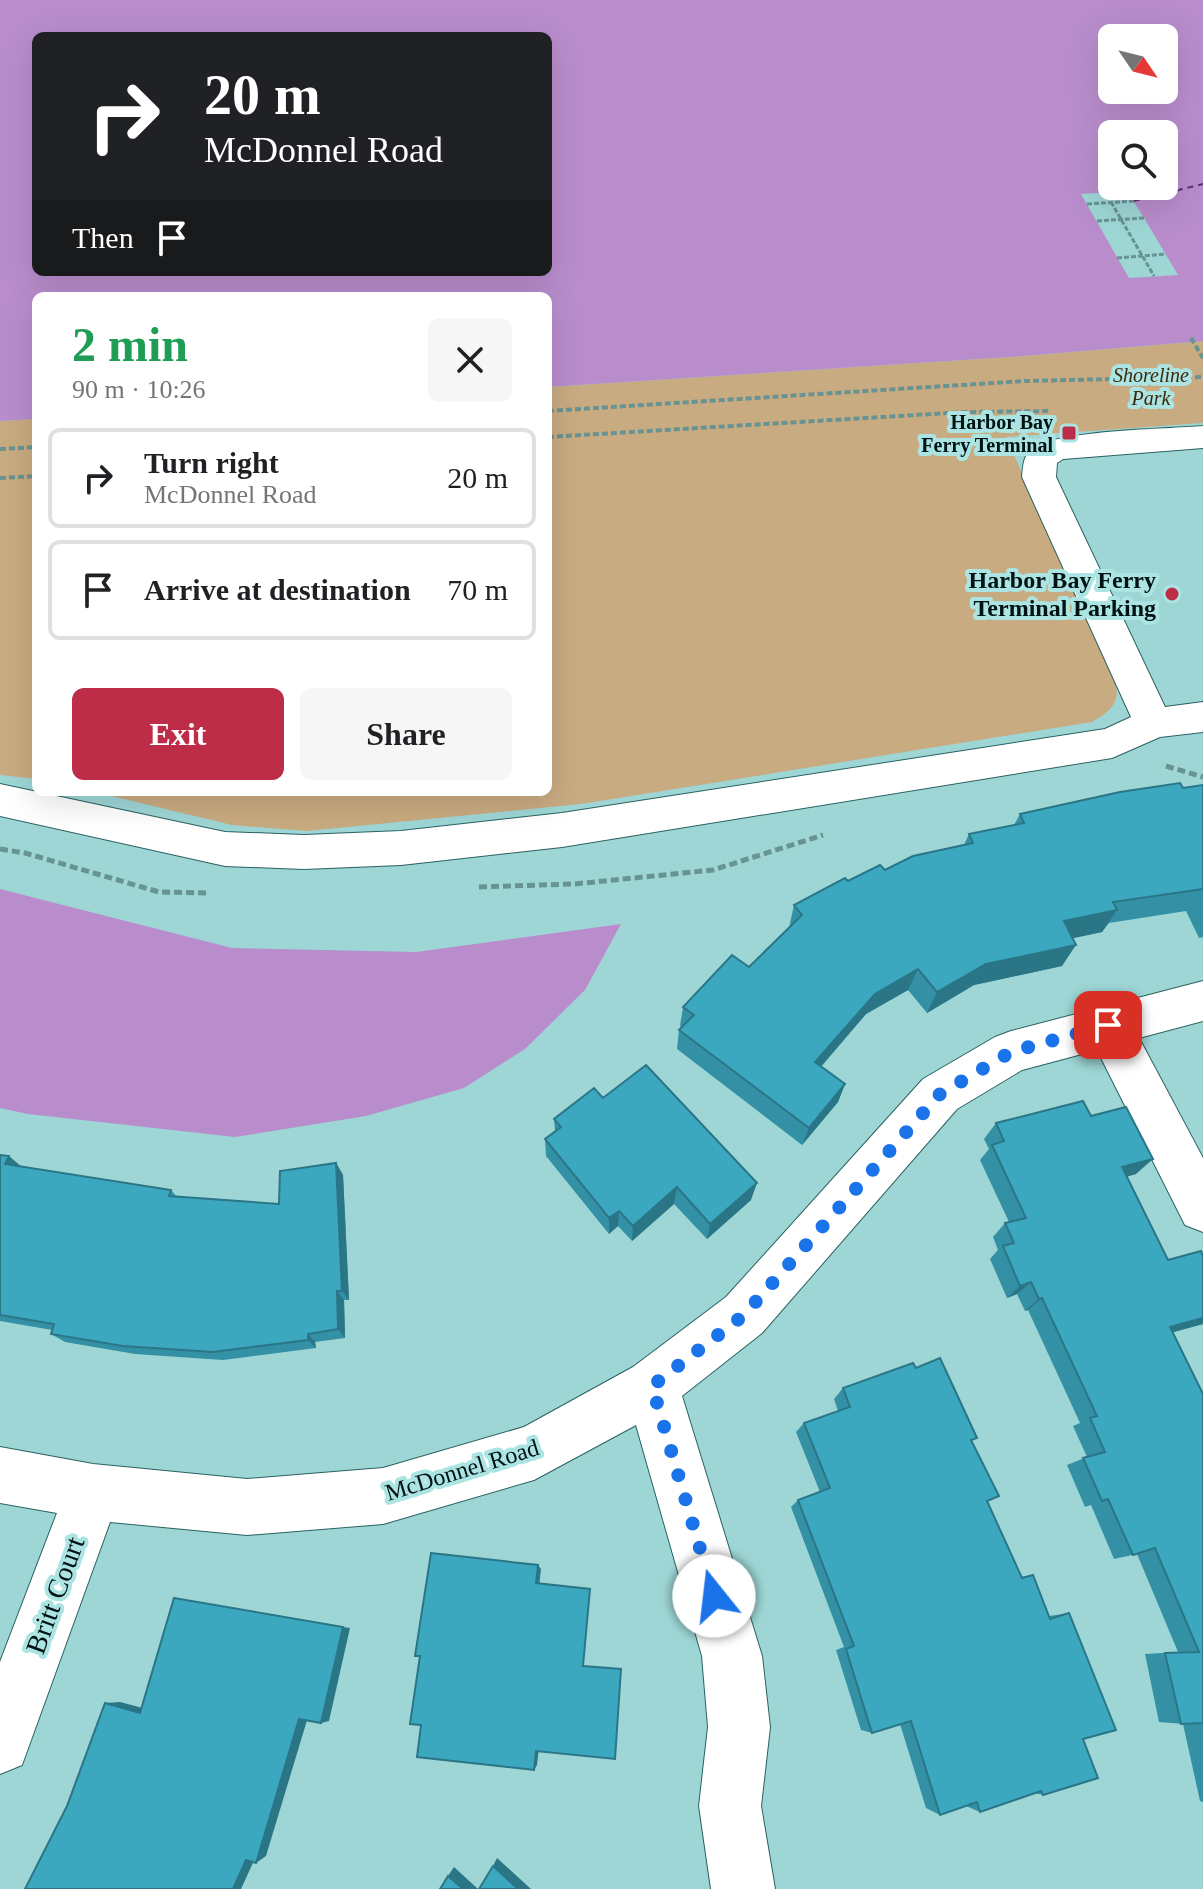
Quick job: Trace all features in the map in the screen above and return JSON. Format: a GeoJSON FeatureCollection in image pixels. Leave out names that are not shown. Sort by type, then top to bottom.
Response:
{"type":"FeatureCollection","features":[{"type":"Feature","properties":{"kind":"street"},"geometry":{"type":"LineString","coordinates":[[1153,723],[1039,477],[1041,458],[1055,449],[1203,437]]}},
{"type":"Feature","properties":{"kind":"street"},"geometry":{"type":"LineString","coordinates":[[0,800],[225,849],[304,852],[401,848],[562,830],[1112,743],[1153,723],[1203,717]]}},
{"type":"Feature","properties":{"kind":"street","name":"McDonnel Road"},"geometry":{"type":"LineString","coordinates":[[0,1475],[93,1492],[247,1507],[383,1496],[534,1452],[652,1386],[744,1315],[940,1094],[1011,1052],[1203,1001]]}},
{"type":"Feature","properties":{"kind":"street"},"geometry":{"type":"LineString","coordinates":[[1108,1025],[1203,1208]]}},
{"type":"Feature","properties":{"kind":"street"},"geometry":{"type":"LineString","coordinates":[[652,1386],[732,1656],[739,1727],[730,1806],[743,1889]]}},
{"type":"Feature","properties":{"kind":"street","name":"Britt Court"},"geometry":{"type":"LineString","coordinates":[[0,1743],[93,1492]]}},
{"type":"Feature","properties":{"kind":"path"},"geometry":{"type":"LineString","coordinates":[[1087,204],[1134,201]]}},
{"type":"Feature","properties":{"kind":"path"},"geometry":{"type":"LineString","coordinates":[[1111,202],[1154,276]]}},
{"type":"Feature","properties":{"kind":"path"},"geometry":{"type":"LineString","coordinates":[[1097,221],[1144,218]]}},
{"type":"Feature","properties":{"kind":"path"},"geometry":{"type":"LineString","coordinates":[[1117,258],[1166,254]]}},
{"type":"Feature","properties":{"kind":"path"},"geometry":{"type":"LineString","coordinates":[[1191,338],[1203,358]]}},
{"type":"Feature","properties":{"kind":"path"},"geometry":{"type":"LineString","coordinates":[[552,411],[1025,381],[1203,377]]}},
{"type":"Feature","properties":{"kind":"path"},"geometry":{"type":"LineString","coordinates":[[552,437],[966,412],[1055,412]]}},
{"type":"Feature","properties":{"kind":"path"},"geometry":{"type":"LineString","coordinates":[[0,449],[32,447]]}},
{"type":"Feature","properties":{"kind":"path"},"geometry":{"type":"LineString","coordinates":[[0,478],[32,476]]}},
{"type":"Feature","properties":{"kind":"green space","name":"Shoreline Park"},"geometry":{"type":"Polygon","coordinates":[[[1203,341],[1203,423],[1006,437],[1116,685],[1112,707],[1092,722],[581,804],[307,831],[232,825],[112,796],[552,796],[552,387],[1024,356],[1203,341]]]}},
{"type":"Feature","properties":{"kind":"green space"},"geometry":{"type":"Polygon","coordinates":[[[32,419],[32,779],[0,775],[0,421],[32,419]]]}},
{"type":"Feature","properties":{"kind":"shaded area"},"geometry":{"type":"Polygon","coordinates":[[[0,0],[1203,0],[1203,341],[1024,356],[552,387],[552,292],[32,292],[32,419],[0,421],[0,0]]]}},
{"type":"Feature","properties":{"kind":"shaded area"},"geometry":{"type":"Polygon","coordinates":[[[0,889],[232,948],[416,952],[621,924],[585,990],[525,1049],[464,1088],[366,1116],[235,1137],[28,1114],[0,1108],[0,889]]]}},
{"type":"Feature","properties":{"kind":"pier"},"geometry":{"type":"Polygon","coordinates":[[[1098,193],[1098,200],[1132,200],[1178,275],[1129,278],[1081,194],[1098,193]]]}},
{"type":"Feature","properties":{"kind":"building"},"geometry":{"type":"Polygon","coordinates":[[[1180,783],[1183,788],[1203,785],[1203,889],[1113,902],[1117,910],[1064,921],[1076,945],[986,964],[937,992],[918,969],[875,994],[815,1062],[845,1084],[809,1128],[679,1030],[694,1015],[683,1007],[732,955],[749,967],[802,915],[794,905],[845,878],[848,881],[880,865],[885,870],[913,856],[973,843],[969,834],[1024,823],[1020,814],[1120,792],[1180,783]]]}},
{"type":"Feature","properties":{"kind":"building"},"geometry":{"type":"Polygon","coordinates":[[[646,1065],[757,1183],[710,1224],[677,1187],[633,1226],[619,1211],[609,1218],[545,1139],[561,1127],[554,1119],[594,1088],[603,1098],[646,1065]]]}},
{"type":"Feature","properties":{"kind":"building"},"geometry":{"type":"Polygon","coordinates":[[[1083,1101],[1091,1116],[1126,1107],[1153,1159],[1122,1167],[1168,1260],[1201,1251],[1203,1256],[1203,1318],[1170,1327],[1203,1394],[1203,1723],[1181,1724],[1165,1653],[1199,1652],[1155,1548],[1133,1555],[1108,1499],[1102,1501],[1083,1458],[1105,1452],[1090,1418],[1097,1416],[1042,1298],[1039,1299],[1031,1282],[1020,1286],[1003,1246],[1014,1243],[1005,1223],[1026,1218],[992,1145],[1004,1141],[996,1123],[1083,1101]]]}},
{"type":"Feature","properties":{"kind":"building"},"geometry":{"type":"Polygon","coordinates":[[[0,1155],[9,1156],[5,1164],[171,1190],[169,1196],[279,1204],[280,1171],[336,1163],[342,1291],[337,1291],[338,1329],[308,1334],[308,1340],[213,1352],[123,1346],[51,1334],[54,1324],[0,1315],[0,1155]]]}},
{"type":"Feature","properties":{"kind":"building"},"geometry":{"type":"Polygon","coordinates":[[[940,1358],[977,1438],[971,1440],[999,1496],[987,1501],[1022,1578],[1033,1575],[1050,1619],[1069,1613],[1116,1730],[1083,1739],[1098,1778],[1043,1795],[1041,1791],[980,1812],[977,1802],[940,1815],[911,1721],[872,1733],[846,1649],[854,1646],[798,1500],[830,1488],[804,1423],[850,1407],[843,1388],[913,1363],[916,1368],[940,1358]]]}},
{"type":"Feature","properties":{"kind":"building"},"geometry":{"type":"Polygon","coordinates":[[[431,1553],[538,1565],[536,1583],[590,1589],[583,1666],[621,1669],[615,1759],[536,1751],[534,1770],[417,1757],[421,1725],[410,1724],[420,1656],[415,1656],[431,1553]]]}},
{"type":"Feature","properties":{"kind":"building"},"geometry":{"type":"Polygon","coordinates":[[[174,1598],[343,1627],[321,1723],[299,1719],[256,1863],[246,1860],[233,1889],[25,1889],[67,1806],[105,1703],[140,1713],[174,1598]]]}},
{"type":"Feature","properties":{"kind":"building"},"geometry":{"type":"Polygon","coordinates":[[[493,1866],[518,1889],[479,1889],[493,1866]]]}},
{"type":"Feature","properties":{"kind":"building"},"geometry":{"type":"Polygon","coordinates":[[[448,1876],[463,1889],[440,1889],[448,1876]]]}},
{"type":"Feature","properties":{"kind":"ferry route"},"geometry":{"type":"LineString","coordinates":[[1134,201],[1203,184]]}},
{"type":"Feature","properties":{"kind":"place","name":"Harbor Bay Ferry Terminal"},"geometry":{"type":"Point","coordinates":[1069,433]}},
{"type":"Feature","properties":{"kind":"place","name":"Harbor Bay Ferry Terminal Parking"},"geometry":{"type":"Point","coordinates":[1172,594]}},
{"type":"Feature","properties":{"kind":"route"},"geometry":{"type":"LineString","coordinates":[[714,1596],[652,1386],[744,1315],[940,1094],[1011,1052],[1108,1025]]}}]}
